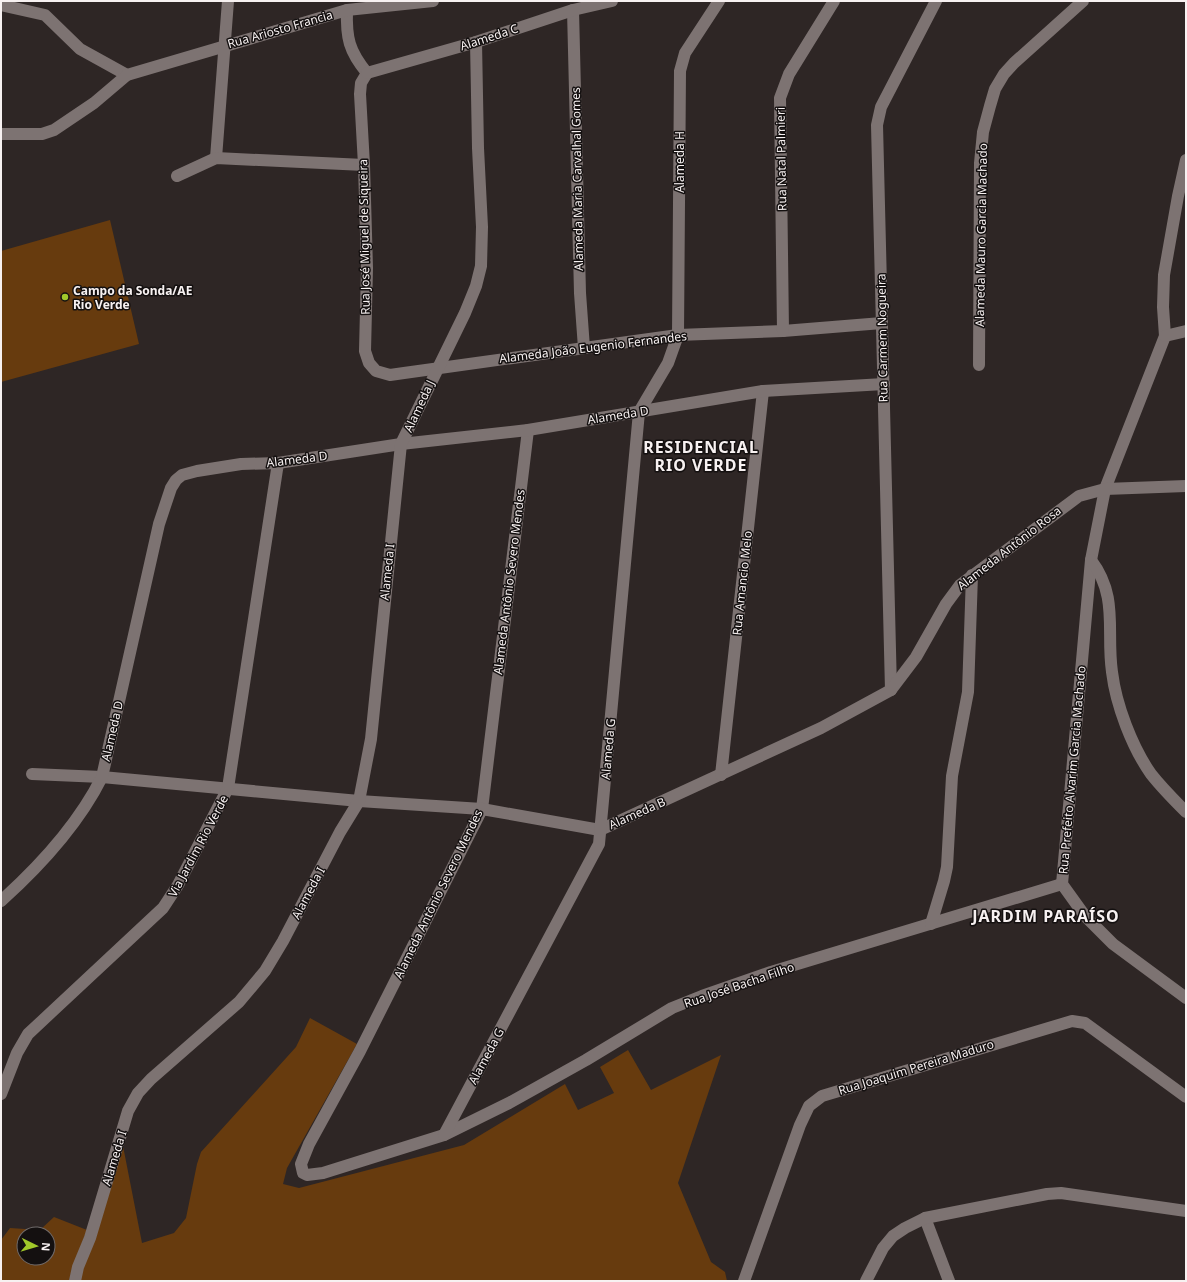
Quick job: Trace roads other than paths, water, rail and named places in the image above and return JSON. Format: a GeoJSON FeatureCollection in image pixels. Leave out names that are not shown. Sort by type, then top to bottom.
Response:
{"type":"FeatureCollection","features":[{"type":"Feature","properties":{"kind":"street"},"geometry":{"type":"LineString","coordinates":[[216,158],[228,1]]}},
{"type":"Feature","properties":{"kind":"street","name":"Rua Ariosto Francia"},"geometry":{"type":"LineString","coordinates":[[127,74],[178,61],[347,10],[433,1]]}},
{"type":"Feature","properties":{"kind":"street","name":"Alameda H"},"geometry":{"type":"LineString","coordinates":[[678,335],[680,71],[685,53],[719,1]]}},
{"type":"Feature","properties":{"kind":"street","name":"Rua Natal Palmieri"},"geometry":{"type":"LineString","coordinates":[[783,331],[780,98],[789,74],[834,1]]}},
{"type":"Feature","properties":{"kind":"street","name":"Rua Carmem Nogueira"},"geometry":{"type":"LineString","coordinates":[[891,690],[884,384],[876,132],[877,118],[916,37],[936,1]]}},
{"type":"Feature","properties":{"kind":"street","name":"Alameda Mauro Garcia Machado"},"geometry":{"type":"LineString","coordinates":[[979,365],[980,163],[983,132],[990,106],[995,89],[1014,63],[1083,1]]}},
{"type":"Feature","properties":{"kind":"street","name":"Alameda C"},"geometry":{"type":"LineString","coordinates":[[366,73],[476,42],[573,10],[605,2]]}},
{"type":"Feature","properties":{"kind":"street"},"geometry":{"type":"LineString","coordinates":[[1,5],[45,15],[80,48],[127,74],[94,103],[54,130],[42,134],[1,134]]}},
{"type":"Feature","properties":{"kind":"street"},"geometry":{"type":"LineString","coordinates":[[347,10],[349,43],[355,57],[366,73]]}},
{"type":"Feature","properties":{"kind":"street","name":"Alameda Maria Carvalhal Gomes"},"geometry":{"type":"LineString","coordinates":[[573,10],[580,292],[584,348]]}},
{"type":"Feature","properties":{"kind":"street","name":"Alameda J"},"geometry":{"type":"LineString","coordinates":[[401,444],[465,313],[476,286],[481,266],[482,227],[478,148],[476,42]]}},
{"type":"Feature","properties":{"kind":"street","name":"Rua José Miguel de Siqueira"},"geometry":{"type":"LineString","coordinates":[[366,73],[361,83],[360,94],[367,268],[365,351],[369,363],[376,371],[390,375],[404,373]]}},
{"type":"Feature","properties":{"kind":"street"},"geometry":{"type":"LineString","coordinates":[[177,176],[216,158],[364,165]]}},
{"type":"Feature","properties":{"kind":"street"},"geometry":{"type":"LineString","coordinates":[[1186,160],[1182,195],[1164,275],[1163,307],[1165,336],[1186,331]]}},
{"type":"Feature","properties":{"kind":"street","name":"Alameda João Eugenio Fernandes"},"geometry":{"type":"LineString","coordinates":[[404,373],[678,335],[783,331],[882,323]]}},
{"type":"Feature","properties":{"kind":"street","name":"Alameda G"},"geometry":{"type":"LineString","coordinates":[[444,1135],[596,854],[600,841],[639,412],[668,363],[678,335]]}},
{"type":"Feature","properties":{"kind":"street","name":"Rua Prefeito Alvarim Garcia Machado"},"geometry":{"type":"LineString","coordinates":[[1165,336],[1105,489],[1091,560],[1062,884],[1085,916],[1114,944],[1186,998]]}},
{"type":"Feature","properties":{"kind":"street","name":"Alameda D"},"geometry":{"type":"LineString","coordinates":[[1,901],[62,839],[86,806],[102,777],[158,524],[171,488],[178,477],[185,474],[241,464],[278,463],[401,444],[528,430],[762,391],[884,384]]}},
{"type":"Feature","properties":{"kind":"street","name":"Rua Amancio Melo"},"geometry":{"type":"LineString","coordinates":[[721,775],[762,391]]}},
{"type":"Feature","properties":{"kind":"street","name":"Alameda Antônio Severo Mendes"},"geometry":{"type":"LineString","coordinates":[[347,1167],[314,1175],[305,1174],[301,1168],[304,1153],[360,1051],[482,809],[528,430]]}},
{"type":"Feature","properties":{"kind":"street","name":"Alameda I"},"geometry":{"type":"LineString","coordinates":[[75,1281],[78,1267],[90,1238],[128,1111],[138,1093],[239,1002],[265,971],[283,941],[340,832],[359,801],[371,739],[401,444]]}},
{"type":"Feature","properties":{"kind":"street","name":"Via Jardim Rio Verde"},"geometry":{"type":"LineString","coordinates":[[1,1094],[16,1053],[28,1034],[163,908],[172,896],[228,788],[278,463]]}},
{"type":"Feature","properties":{"kind":"street","name":"Alameda Antônio Rosa"},"geometry":{"type":"LineString","coordinates":[[891,690],[916,657],[956,590],[972,575],[1075,497],[1105,489],[1186,486]]}},
{"type":"Feature","properties":{"kind":"street"},"geometry":{"type":"LineString","coordinates":[[1091,560],[1101,575],[1111,612],[1112,672],[1122,715],[1150,772],[1186,812]]}},
{"type":"Feature","properties":{"kind":"street"},"geometry":{"type":"LineString","coordinates":[[931,924],[947,867],[951,782],[968,692],[972,575]]}},
{"type":"Feature","properties":{"kind":"street","name":"Alameda B"},"geometry":{"type":"LineString","coordinates":[[32,774],[102,777],[359,801],[482,809],[600,830],[821,728],[891,690]]}},
{"type":"Feature","properties":{"kind":"street","name":"Rua José Bacha Filho"},"geometry":{"type":"LineString","coordinates":[[347,1167],[444,1135],[509,1103],[683,1003],[771,972],[1062,884]]}},
{"type":"Feature","properties":{"kind":"street","name":"Rua Joaquim Pereira Maduro"},"geometry":{"type":"LineString","coordinates":[[744,1281],[800,1125],[809,1106],[822,1096],[1072,1021],[1085,1023],[1186,1098]]}},
{"type":"Feature","properties":{"kind":"street"},"geometry":{"type":"LineString","coordinates":[[866,1281],[883,1248],[893,1236],[925,1218],[1047,1194],[1060,1193],[1186,1211]]}},
{"type":"Feature","properties":{"kind":"street"},"geometry":{"type":"LineString","coordinates":[[925,1218],[949,1281]]}},
{"type":"Feature","properties":{"kind":"place","name":"Campo da Sonda/AE Rio Verde"},"geometry":{"type":"Point","coordinates":[65,297]}},
{"type":"Feature","properties":{"kind":"district","name":"RESIDENCIAL RIO VERDE"},"geometry":{"type":"Point","coordinates":[701,456]}},
{"type":"Feature","properties":{"kind":"district","name":"JARDIM PARAÍSO"},"geometry":{"type":"Point","coordinates":[1046,916]}}]}
